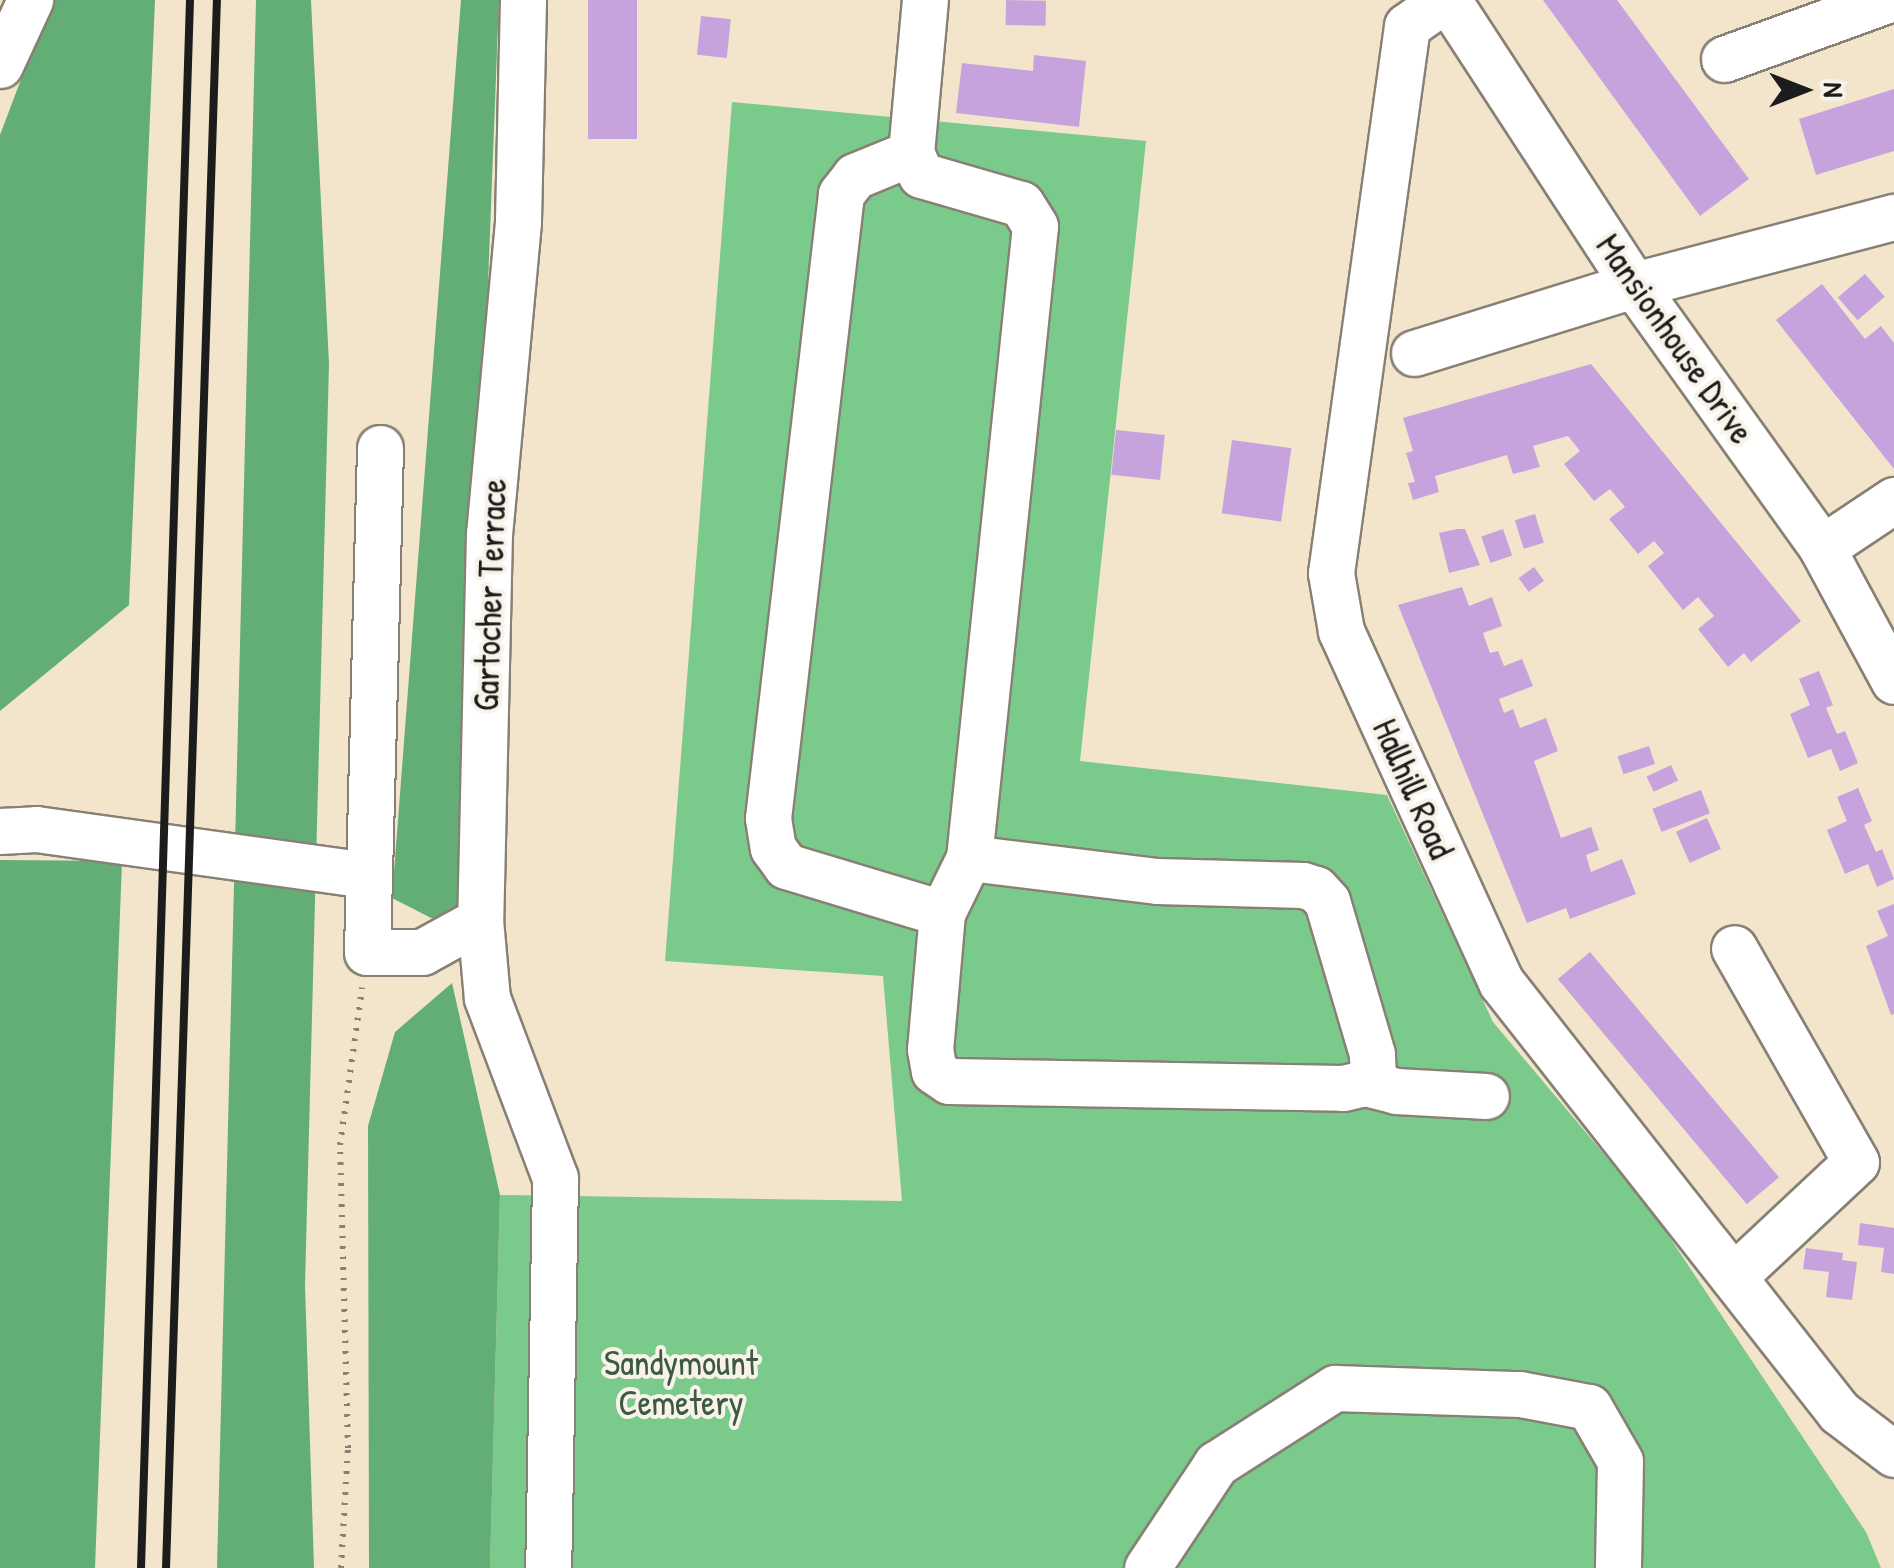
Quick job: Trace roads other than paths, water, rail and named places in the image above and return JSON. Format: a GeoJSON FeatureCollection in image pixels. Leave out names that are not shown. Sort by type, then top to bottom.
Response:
{"type":"FeatureCollection","features":[{"type":"Feature","properties":{"kind":"street","name":"Gartocher Terrace"},"geometry":{"type":"LineString","coordinates":[[523,0],[518,222],[489,533],[480,920],[488,998],[555,1178],[548,1568]]}},
{"type":"Feature","properties":{"kind":"street"},"geometry":{"type":"LineString","coordinates":[[925,0],[911,153],[921,175],[1020,204],[1035,226],[969,858],[942,913],[930,1049],[934,1071],[949,1081],[1343,1088],[1365,1084],[1486,1096]]}},
{"type":"Feature","properties":{"kind":"street","name":"Mansionhouse Drive"},"geometry":{"type":"LineString","coordinates":[[1446,0],[1634,285],[1822,548],[1894,681]]}},
{"type":"Feature","properties":{"kind":"street","name":"Hallhill Road"},"geometry":{"type":"LineString","coordinates":[[1446,0],[1407,26],[1331,573],[1341,631],[1500,982],[1839,1412],[1894,1454]]}},
{"type":"Feature","properties":{"kind":"street"},"geometry":{"type":"LineString","coordinates":[[1724,59],[1887,0]]}},
{"type":"Feature","properties":{"kind":"street"},"geometry":{"type":"LineString","coordinates":[[0,65],[28,1]]}},
{"type":"Feature","properties":{"kind":"street"},"geometry":{"type":"LineString","coordinates":[[911,153],[855,176],[841,194],[768,818],[773,848],[786,866],[942,913]]}},
{"type":"Feature","properties":{"kind":"street"},"geometry":{"type":"LineString","coordinates":[[1414,354],[1634,285],[1894,218]]}},
{"type":"Feature","properties":{"kind":"street"},"geometry":{"type":"LineString","coordinates":[[380,448],[367,952],[422,952],[480,920]]}},
{"type":"Feature","properties":{"kind":"street"},"geometry":{"type":"LineString","coordinates":[[1822,548],[1894,500]]}},
{"type":"Feature","properties":{"kind":"street"},"geometry":{"type":"LineString","coordinates":[[0,831],[36,829],[369,875]]}},
{"type":"Feature","properties":{"kind":"street"},"geometry":{"type":"LineString","coordinates":[[969,858],[1157,881],[1304,885],[1316,890],[1327,900],[1372,1054],[1373,1076],[1365,1084]]}},
{"type":"Feature","properties":{"kind":"street"},"geometry":{"type":"LineString","coordinates":[[1734,948],[1856,1162],[1734,1277]]}},
{"type":"Feature","properties":{"kind":"street"},"geometry":{"type":"LineString","coordinates":[[1147,1568],[1216,1464],[1335,1388],[1520,1394],[1590,1408],[1620,1462],[1618,1568]]}},
{"type":"Feature","properties":{"kind":"railway"},"geometry":{"type":"LineString","coordinates":[[141,1568],[190,0]]}},
{"type":"Feature","properties":{"kind":"railway"},"geometry":{"type":"LineString","coordinates":[[166,1568],[217,0]]}},
{"type":"Feature","properties":{"kind":"park label","name":"Sandymount Cemetery"},"geometry":{"type":"Point","coordinates":[681,1383]}}]}
